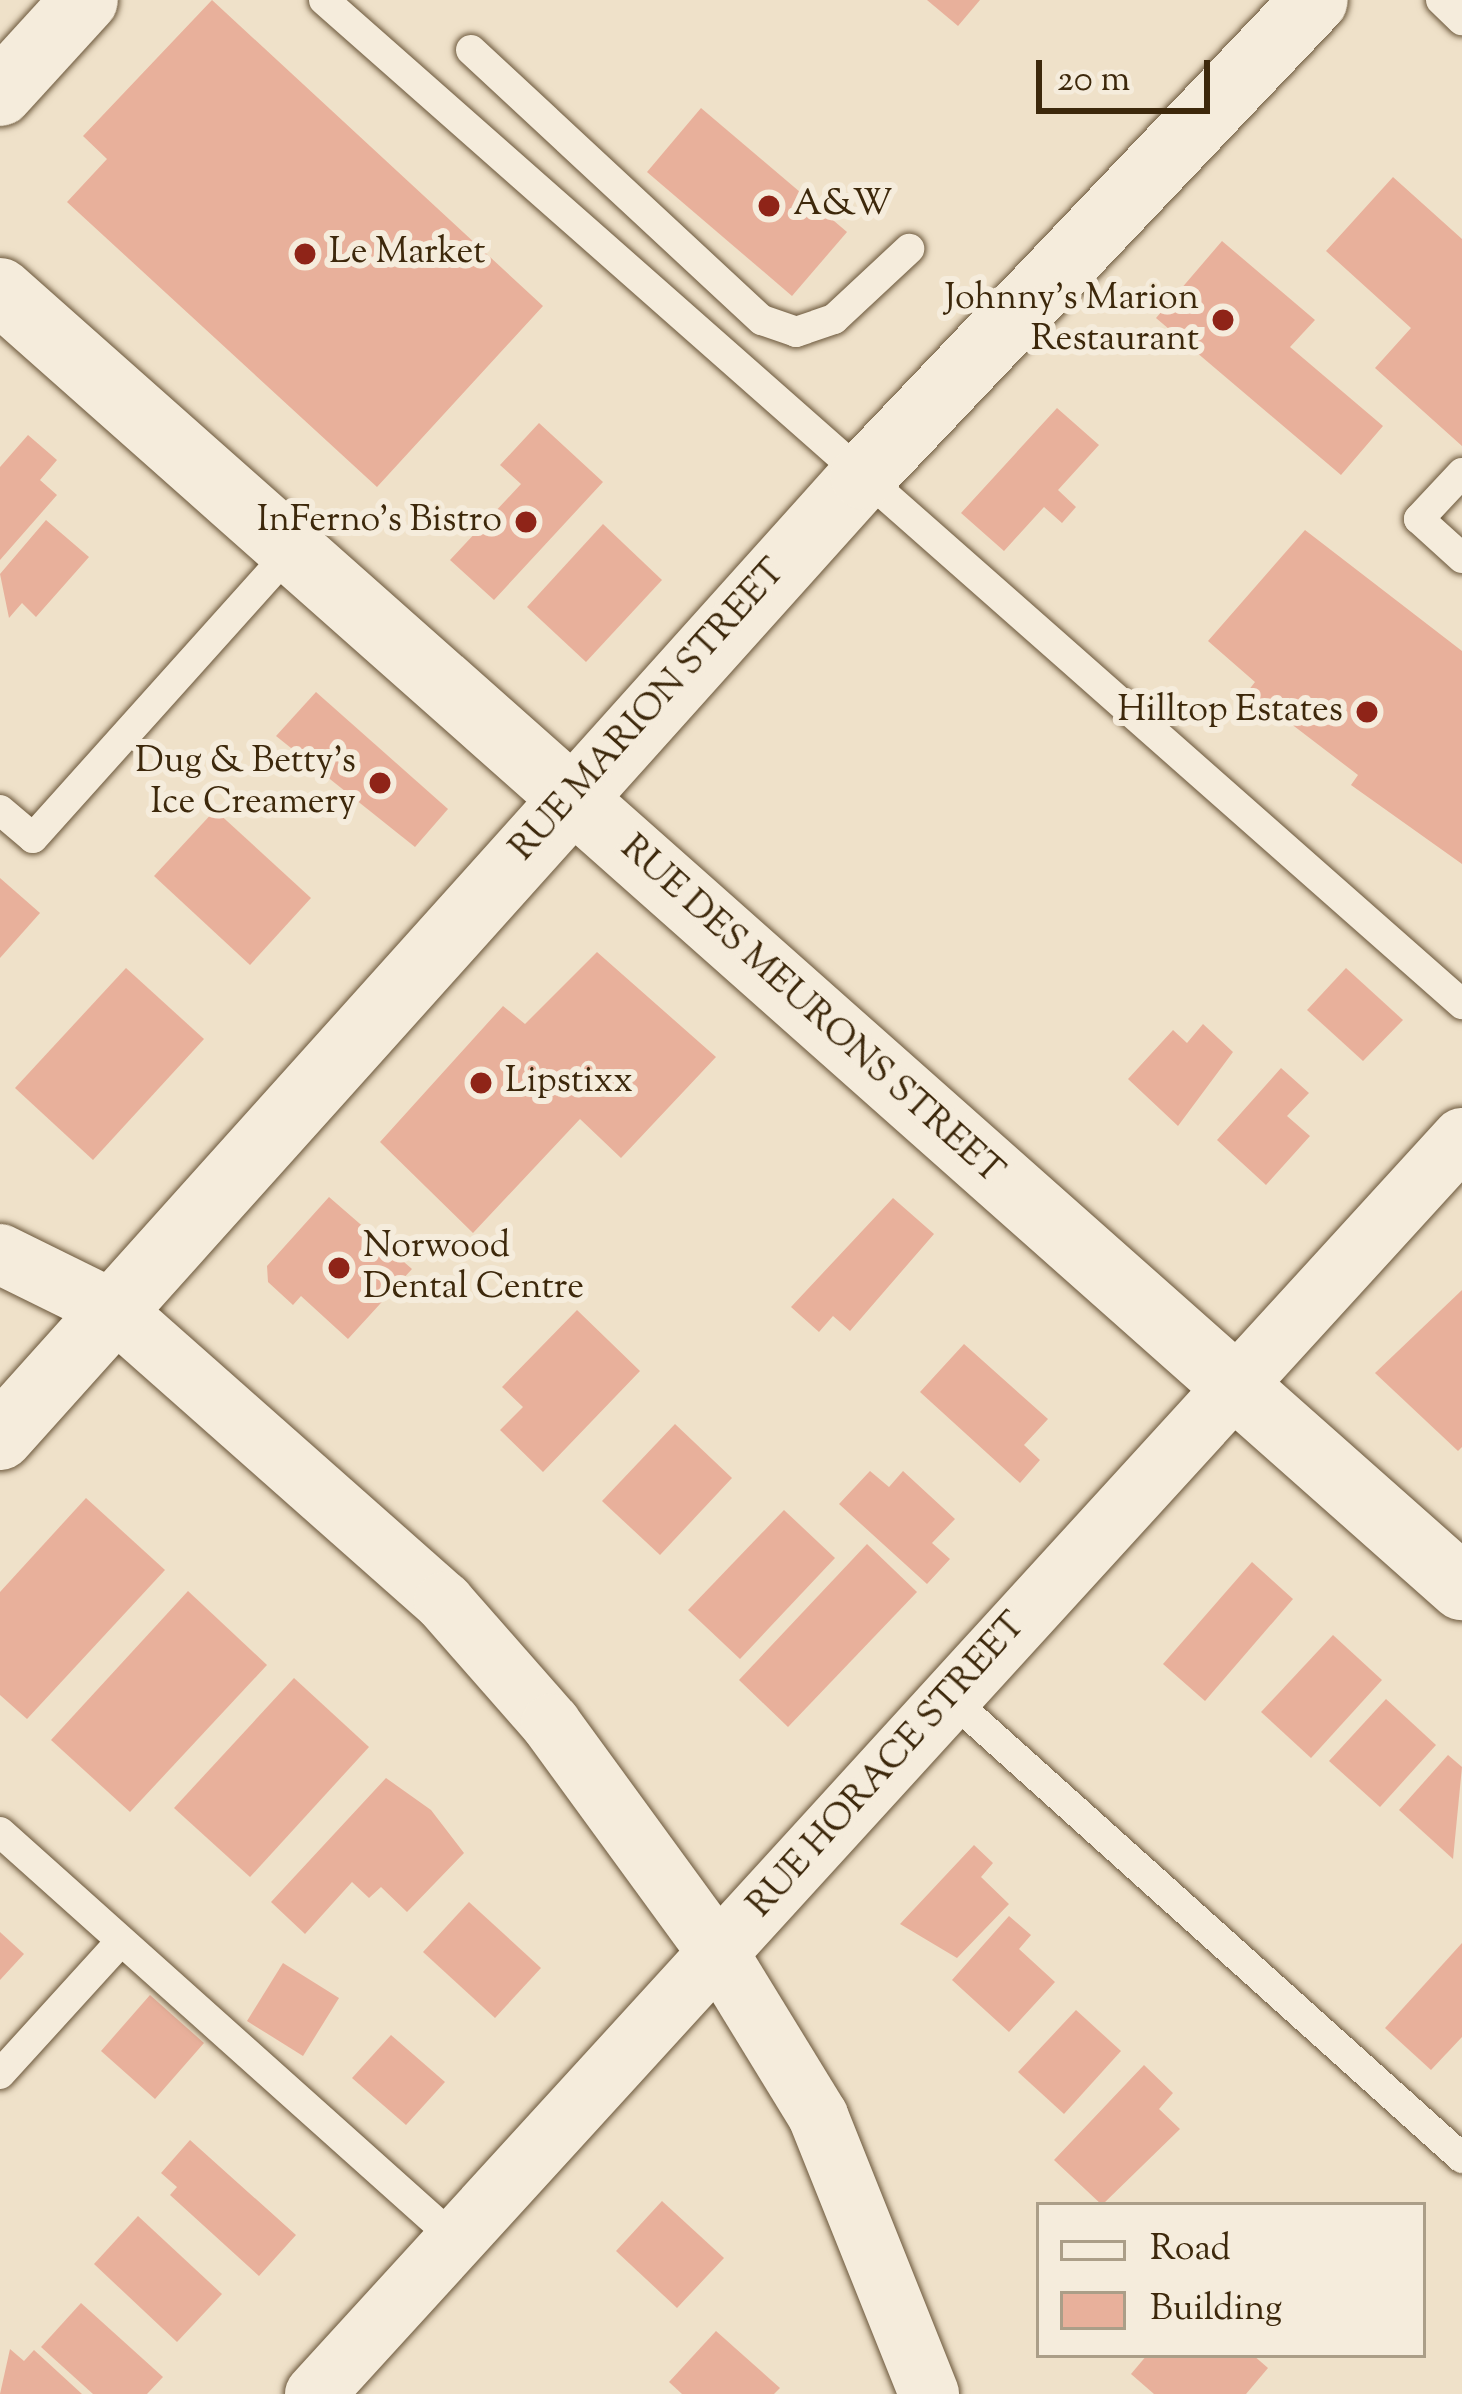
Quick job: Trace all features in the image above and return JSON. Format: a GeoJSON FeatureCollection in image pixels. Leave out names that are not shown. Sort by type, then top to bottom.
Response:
{"type":"FeatureCollection","features":[{"type":"Feature","properties":{"kind":"main road"},"geometry":{"type":"LineString","coordinates":[[0,92],[85,0]]}},
{"type":"Feature","properties":{"kind":"main road","name":"RUE MARION STREET"},"geometry":{"type":"LineString","coordinates":[[0,1437],[863,476],[1315,0]]}},
{"type":"Feature","properties":{"kind":"main road","name":"RUE DES MEURONS STREET"},"geometry":{"type":"LineString","coordinates":[[0,291],[1462,1587]]}},
{"type":"Feature","properties":{"kind":"street","name":"RUE HORACE STREET"},"geometry":{"type":"LineString","coordinates":[[315,2394],[720,1956],[949,1696],[1462,1138]]}},
{"type":"Feature","properties":{"kind":"street"},"geometry":{"type":"LineString","coordinates":[[0,1254],[114,1310],[444,1601],[551,1724],[720,1956],[818,2116],[929,2394]]}},
{"type":"Feature","properties":{"kind":"lane"},"geometry":{"type":"LineString","coordinates":[[324,0],[1462,1004]]}},
{"type":"Feature","properties":{"kind":"lane"},"geometry":{"type":"LineString","coordinates":[[1441,0],[1462,20]]}},
{"type":"Feature","properties":{"kind":"lane"},"geometry":{"type":"LineString","coordinates":[[471,50],[762,320],[796,332],[834,319],[909,249]]}},
{"type":"Feature","properties":{"kind":"lane"},"geometry":{"type":"LineString","coordinates":[[1462,473],[1419,519],[1462,558]]}},
{"type":"Feature","properties":{"kind":"lane"},"geometry":{"type":"LineString","coordinates":[[0,810],[33,838],[291,550]]}},
{"type":"Feature","properties":{"kind":"lane"},"geometry":{"type":"LineString","coordinates":[[949,1696],[1462,2158]]}},
{"type":"Feature","properties":{"kind":"lane"},"geometry":{"type":"LineString","coordinates":[[0,1832],[456,2240]]}},
{"type":"Feature","properties":{"kind":"lane"},"geometry":{"type":"LineString","coordinates":[[0,2074],[120,1942]]}},
{"type":"Feature","properties":{"kind":"building","name":"Le Market"},"geometry":{"type":"Polygon","coordinates":[[[212,0],[543,306],[377,487],[67,202],[107,159],[83,136],[212,0]]]}},
{"type":"Feature","properties":{"kind":"building"},"geometry":{"type":"Polygon","coordinates":[[[927,0],[980,0],[958,26],[927,0]]]}},
{"type":"Feature","properties":{"kind":"building"},"geometry":{"type":"Polygon","coordinates":[[[701,108],[847,232],[792,296],[647,172],[701,108]]]}},
{"type":"Feature","properties":{"kind":"building"},"geometry":{"type":"Polygon","coordinates":[[[1393,177],[1462,239],[1462,446],[1375,368],[1411,328],[1326,251],[1393,177]]]}},
{"type":"Feature","properties":{"kind":"building"},"geometry":{"type":"Polygon","coordinates":[[[1222,241],[1315,320],[1290,347],[1383,426],[1341,475],[1156,318],[1222,241]]]}},
{"type":"Feature","properties":{"kind":"building"},"geometry":{"type":"Polygon","coordinates":[[[1057,408],[1099,445],[1058,490],[1076,507],[1062,523],[1044,507],[1004,551],[961,513],[1057,408]]]}},
{"type":"Feature","properties":{"kind":"building","name":"InFerno's Bistro"},"geometry":{"type":"Polygon","coordinates":[[[539,423],[603,482],[494,600],[450,560],[521,484],[500,465],[539,423]]]}},
{"type":"Feature","properties":{"kind":"building"},"geometry":{"type":"Polygon","coordinates":[[[28,435],[57,460],[40,480],[57,495],[0,560],[0,467],[28,435]]]}},
{"type":"Feature","properties":{"kind":"building"},"geometry":{"type":"Polygon","coordinates":[[[46,520],[89,557],[36,617],[22,603],[9,618],[0,574],[46,520]]]}},
{"type":"Feature","properties":{"kind":"building"},"geometry":{"type":"Polygon","coordinates":[[[603,524],[662,580],[586,662],[527,607],[603,524]]]}},
{"type":"Feature","properties":{"kind":"building","name":"Hilltop Estates"},"geometry":{"type":"Polygon","coordinates":[[[1305,530],[1462,651],[1462,864],[1351,785],[1358,775],[1248,691],[1255,682],[1208,641],[1305,530]]]}},
{"type":"Feature","properties":{"kind":"building","name":"Dug & Betty's Ice Creamery"},"geometry":{"type":"Polygon","coordinates":[[[316,692],[448,809],[415,847],[276,736],[316,692]]]}},
{"type":"Feature","properties":{"kind":"building"},"geometry":{"type":"Polygon","coordinates":[[[215,810],[311,898],[250,965],[154,876],[215,810]]]}},
{"type":"Feature","properties":{"kind":"building"},"geometry":{"type":"Polygon","coordinates":[[[0,878],[40,913],[0,958],[0,878]]]}},
{"type":"Feature","properties":{"kind":"building"},"geometry":{"type":"Polygon","coordinates":[[[597,952],[716,1057],[621,1158],[580,1119],[473,1233],[380,1142],[503,1006],[525,1024],[597,952]]]}},
{"type":"Feature","properties":{"kind":"building"},"geometry":{"type":"Polygon","coordinates":[[[126,968],[204,1039],[93,1160],[15,1088],[126,968]]]}},
{"type":"Feature","properties":{"kind":"building"},"geometry":{"type":"Polygon","coordinates":[[[1346,968],[1403,1020],[1363,1061],[1307,1010],[1346,968]]]}},
{"type":"Feature","properties":{"kind":"building"},"geometry":{"type":"Polygon","coordinates":[[[1203,1024],[1233,1052],[1178,1126],[1128,1079],[1173,1030],[1187,1043],[1203,1024]]]}},
{"type":"Feature","properties":{"kind":"building"},"geometry":{"type":"Polygon","coordinates":[[[1281,1068],[1309,1093],[1287,1116],[1310,1136],[1266,1185],[1217,1140],[1281,1068]]]}},
{"type":"Feature","properties":{"kind":"building","name":"Norwood Dental Centre"},"geometry":{"type":"Polygon","coordinates":[[[329,1197],[412,1269],[348,1339],[301,1296],[293,1305],[268,1282],[267,1266],[329,1197]]]}},
{"type":"Feature","properties":{"kind":"building"},"geometry":{"type":"Polygon","coordinates":[[[893,1198],[934,1234],[850,1331],[833,1316],[819,1332],[791,1307],[893,1198]]]}},
{"type":"Feature","properties":{"kind":"building"},"geometry":{"type":"Polygon","coordinates":[[[1462,1290],[1462,1447],[1458,1451],[1375,1373],[1462,1290]]]}},
{"type":"Feature","properties":{"kind":"building"},"geometry":{"type":"Polygon","coordinates":[[[577,1310],[640,1371],[543,1472],[500,1430],[523,1407],[502,1387],[577,1310]]]}},
{"type":"Feature","properties":{"kind":"building"},"geometry":{"type":"Polygon","coordinates":[[[964,1344],[1048,1419],[1024,1445],[1040,1460],[1020,1483],[920,1392],[964,1344]]]}},
{"type":"Feature","properties":{"kind":"building"},"geometry":{"type":"Polygon","coordinates":[[[675,1424],[732,1478],[660,1555],[602,1501],[675,1424]]]}},
{"type":"Feature","properties":{"kind":"building"},"geometry":{"type":"Polygon","coordinates":[[[870,1471],[889,1487],[903,1471],[955,1519],[932,1543],[950,1559],[927,1584],[839,1504],[870,1471]]]}},
{"type":"Feature","properties":{"kind":"building"},"geometry":{"type":"Polygon","coordinates":[[[86,1498],[165,1570],[27,1719],[0,1695],[0,1592],[86,1498]]]}},
{"type":"Feature","properties":{"kind":"building"},"geometry":{"type":"Polygon","coordinates":[[[784,1510],[835,1558],[740,1659],[688,1610],[784,1510]]]}},
{"type":"Feature","properties":{"kind":"building"},"geometry":{"type":"Polygon","coordinates":[[[867,1544],[917,1592],[788,1727],[739,1680],[867,1544]]]}},
{"type":"Feature","properties":{"kind":"building"},"geometry":{"type":"Polygon","coordinates":[[[1252,1562],[1293,1599],[1205,1701],[1163,1664],[1252,1562]]]}},
{"type":"Feature","properties":{"kind":"building"},"geometry":{"type":"Polygon","coordinates":[[[188,1591],[267,1665],[130,1812],[51,1740],[188,1591]]]}},
{"type":"Feature","properties":{"kind":"building"},"geometry":{"type":"Polygon","coordinates":[[[1333,1635],[1382,1680],[1311,1758],[1261,1712],[1333,1635]]]}},
{"type":"Feature","properties":{"kind":"building"},"geometry":{"type":"Polygon","coordinates":[[[294,1678],[369,1747],[250,1877],[174,1808],[294,1678]]]}},
{"type":"Feature","properties":{"kind":"building"},"geometry":{"type":"Polygon","coordinates":[[[1386,1699],[1436,1745],[1380,1807],[1329,1761],[1386,1699]]]}},
{"type":"Feature","properties":{"kind":"building"},"geometry":{"type":"Polygon","coordinates":[[[1448,1755],[1462,1767],[1453,1859],[1399,1810],[1448,1755]]]}},
{"type":"Feature","properties":{"kind":"building"},"geometry":{"type":"Polygon","coordinates":[[[386,1778],[431,1810],[464,1853],[407,1912],[381,1887],[369,1898],[352,1882],[305,1934],[271,1902],[386,1778]]]}},
{"type":"Feature","properties":{"kind":"building"},"geometry":{"type":"Polygon","coordinates":[[[974,1845],[993,1863],[981,1877],[1009,1904],[957,1958],[900,1924],[974,1845]]]}},
{"type":"Feature","properties":{"kind":"building"},"geometry":{"type":"Polygon","coordinates":[[[469,1902],[541,1968],[495,2018],[423,1952],[469,1902]]]}},
{"type":"Feature","properties":{"kind":"building"},"geometry":{"type":"Polygon","coordinates":[[[1009,1916],[1031,1935],[1019,1949],[1055,1982],[1009,2032],[952,1980],[1009,1916]]]}},
{"type":"Feature","properties":{"kind":"building"},"geometry":{"type":"Polygon","coordinates":[[[0,1932],[24,1954],[0,1980],[0,1932]]]}},
{"type":"Feature","properties":{"kind":"building"},"geometry":{"type":"Polygon","coordinates":[[[1462,1943],[1462,2037],[1431,2070],[1385,2028],[1462,1943]]]}},
{"type":"Feature","properties":{"kind":"building"},"geometry":{"type":"Polygon","coordinates":[[[283,1963],[339,1998],[303,2056],[247,2021],[283,1963]]]}},
{"type":"Feature","properties":{"kind":"building"},"geometry":{"type":"Polygon","coordinates":[[[150,1995],[204,2043],[155,2099],[101,2051],[150,1995]]]}},
{"type":"Feature","properties":{"kind":"building"},"geometry":{"type":"Polygon","coordinates":[[[1076,2010],[1121,2051],[1064,2114],[1018,2072],[1076,2010]]]}},
{"type":"Feature","properties":{"kind":"building"},"geometry":{"type":"Polygon","coordinates":[[[391,2035],[445,2082],[406,2125],[352,2078],[391,2035]]]}},
{"type":"Feature","properties":{"kind":"building"},"geometry":{"type":"Polygon","coordinates":[[[1144,2065],[1173,2093],[1159,2109],[1180,2129],[1105,2202],[1099,2202],[1054,2160],[1144,2065]]]}},
{"type":"Feature","properties":{"kind":"building"},"geometry":{"type":"Polygon","coordinates":[[[190,2140],[296,2235],[259,2276],[170,2195],[177,2187],[161,2173],[190,2140]]]}},
{"type":"Feature","properties":{"kind":"building"},"geometry":{"type":"Polygon","coordinates":[[[662,2201],[724,2258],[677,2308],[616,2251],[662,2201]]]}},
{"type":"Feature","properties":{"kind":"building"},"geometry":{"type":"Polygon","coordinates":[[[138,2216],[222,2294],[177,2342],[94,2264],[138,2216]]]}},
{"type":"Feature","properties":{"kind":"building"},"geometry":{"type":"Polygon","coordinates":[[[81,2303],[163,2377],[147,2394],[93,2394],[41,2347],[81,2303]]]}},
{"type":"Feature","properties":{"kind":"building"},"geometry":{"type":"Polygon","coordinates":[[[716,2331],[780,2388],[774,2394],[682,2394],[669,2382],[716,2331]]]}},
{"type":"Feature","properties":{"kind":"building"},"geometry":{"type":"Polygon","coordinates":[[[10,2349],[24,2361],[34,2350],[82,2394],[0,2394],[10,2349]]]}},
{"type":"Feature","properties":{"kind":"building"},"geometry":{"type":"Polygon","coordinates":[[[1144,2358],[1256,2358],[1268,2368],[1246,2394],[1154,2394],[1131,2374],[1144,2358]]]}},
{"type":"Feature","properties":{"kind":"place","name":"A&W"},"geometry":{"type":"Point","coordinates":[769,206]}},
{"type":"Feature","properties":{"kind":"place","name":"Le Market"},"geometry":{"type":"Point","coordinates":[305,254]}},
{"type":"Feature","properties":{"kind":"place","name":"Johnny's Marion Restaurant"},"geometry":{"type":"Point","coordinates":[1223,320]}},
{"type":"Feature","properties":{"kind":"place","name":"InFerno's Bistro"},"geometry":{"type":"Point","coordinates":[526,522]}},
{"type":"Feature","properties":{"kind":"place","name":"Hilltop Estates"},"geometry":{"type":"Point","coordinates":[1367,712]}},
{"type":"Feature","properties":{"kind":"place","name":"Dug & Betty's Ice Creamery"},"geometry":{"type":"Point","coordinates":[380,783]}},
{"type":"Feature","properties":{"kind":"place","name":"Lipstixx"},"geometry":{"type":"Point","coordinates":[481,1083]}},
{"type":"Feature","properties":{"kind":"place","name":"Norwood Dental Centre"},"geometry":{"type":"Point","coordinates":[339,1268]}}]}
